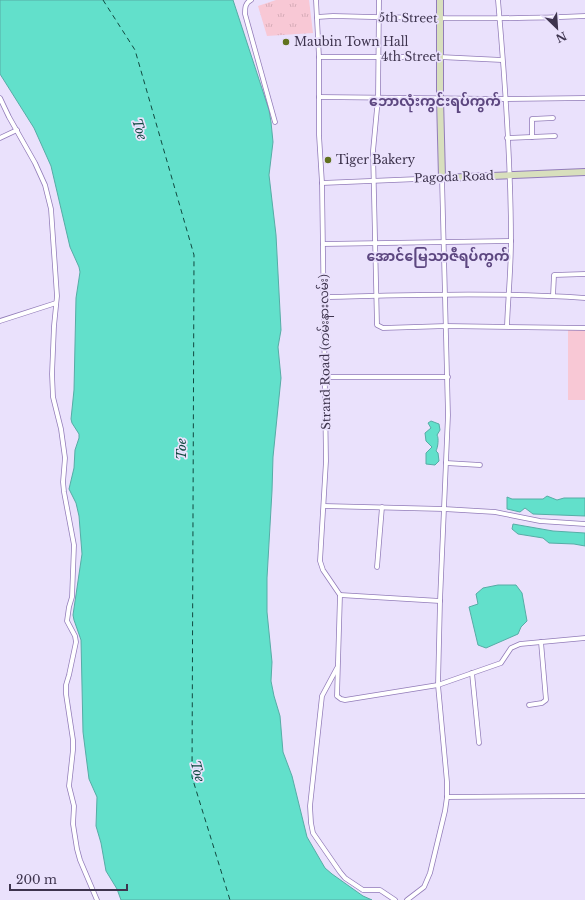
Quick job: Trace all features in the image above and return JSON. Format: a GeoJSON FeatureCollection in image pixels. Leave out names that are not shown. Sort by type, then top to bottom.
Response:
{"type":"FeatureCollection","features":[{"type":"Feature","properties":{"kind":"main road"},"geometry":{"type":"LineString","coordinates":[[440,0],[442,178]]}},
{"type":"Feature","properties":{"kind":"main road","name":"Pagoda Road"},"geometry":{"type":"LineString","coordinates":[[442,178],[585,172]]}},
{"type":"Feature","properties":{"kind":"street"},"geometry":{"type":"LineString","coordinates":[[251,0],[245,7],[245,14],[276,122]]}},
{"type":"Feature","properties":{"kind":"street","name":"Strand Road (ကမ်းနားလမ်း)"},"geometry":{"type":"LineString","coordinates":[[316,0],[319,135],[322,183],[326,461],[320,561],[323,570],[340,595]]}},
{"type":"Feature","properties":{"kind":"street"},"geometry":{"type":"LineString","coordinates":[[379,0],[378,98],[373,152],[375,296],[377,325],[383,328],[446,326],[585,328]]}},
{"type":"Feature","properties":{"kind":"street"},"geometry":{"type":"LineString","coordinates":[[498,0],[505,99],[511,241],[507,326]]}},
{"type":"Feature","properties":{"kind":"street","name":"5th Street"},"geometry":{"type":"LineString","coordinates":[[317,17],[542,18],[585,16]]}},
{"type":"Feature","properties":{"kind":"street","name":"4th Street"},"geometry":{"type":"LineString","coordinates":[[318,57],[440,57],[502,60]]}},
{"type":"Feature","properties":{"kind":"street"},"geometry":{"type":"LineString","coordinates":[[319,97],[505,99],[585,98]]}},
{"type":"Feature","properties":{"kind":"street"},"geometry":{"type":"LineString","coordinates":[[0,98],[30,152],[41,176],[51,209],[56,262],[57,296],[52,374],[53,397],[61,429],[65,458],[63,487],[74,545],[72,597],[67,621],[75,636],[76,642],[66,685],[73,740],[69,786],[74,812],[73,824],[77,848],[80,860],[97,900]]}},
{"type":"Feature","properties":{"kind":"street"},"geometry":{"type":"LineString","coordinates":[[532,137],[532,119],[553,118]]}},
{"type":"Feature","properties":{"kind":"street"},"geometry":{"type":"LineString","coordinates":[[0,138],[17,130]]}},
{"type":"Feature","properties":{"kind":"street"},"geometry":{"type":"LineString","coordinates":[[507,138],[555,136]]}},
{"type":"Feature","properties":{"kind":"street"},"geometry":{"type":"LineString","coordinates":[[407,900],[426,884],[430,873],[447,797],[447,782],[438,685],[448,415],[442,178]]}},
{"type":"Feature","properties":{"kind":"street","name":"Pagoda Road"},"geometry":{"type":"LineString","coordinates":[[322,183],[442,178]]}},
{"type":"Feature","properties":{"kind":"street"},"geometry":{"type":"LineString","coordinates":[[323,244],[511,241]]}},
{"type":"Feature","properties":{"kind":"street"},"geometry":{"type":"LineString","coordinates":[[553,296],[554,275],[585,274]]}},
{"type":"Feature","properties":{"kind":"street"},"geometry":{"type":"LineString","coordinates":[[324,297],[445,295],[553,296],[585,298]]}},
{"type":"Feature","properties":{"kind":"street"},"geometry":{"type":"LineString","coordinates":[[0,321],[56,303]]}},
{"type":"Feature","properties":{"kind":"street"},"geometry":{"type":"LineString","coordinates":[[325,376],[448,377]]}},
{"type":"Feature","properties":{"kind":"street"},"geometry":{"type":"LineString","coordinates":[[446,463],[480,465]]}},
{"type":"Feature","properties":{"kind":"street"},"geometry":{"type":"LineString","coordinates":[[324,506],[444,509],[495,512],[529,520],[585,524]]}},
{"type":"Feature","properties":{"kind":"street"},"geometry":{"type":"LineString","coordinates":[[377,567],[382,507]]}},
{"type":"Feature","properties":{"kind":"street"},"geometry":{"type":"LineString","coordinates":[[440,601],[340,595],[337,691],[339,698],[345,700],[438,685],[501,663],[511,648],[520,644],[585,638]]}},
{"type":"Feature","properties":{"kind":"street"},"geometry":{"type":"LineString","coordinates":[[529,705],[542,703],[546,700],[541,642]]}},
{"type":"Feature","properties":{"kind":"street"},"geometry":{"type":"LineString","coordinates":[[338,667],[322,696],[310,806],[313,833],[345,878],[363,890],[380,890],[395,900]]}},
{"type":"Feature","properties":{"kind":"street"},"geometry":{"type":"LineString","coordinates":[[472,673],[478,743]]}},
{"type":"Feature","properties":{"kind":"street"},"geometry":{"type":"LineString","coordinates":[[447,797],[585,796]]}},
{"type":"Feature","properties":{"kind":"green space"},"geometry":{"type":"Polygon","coordinates":[[[276,0],[309,0],[313,33],[267,36],[258,6],[276,0]]]}},
{"type":"Feature","properties":{"kind":"green space"},"geometry":{"type":"Polygon","coordinates":[[[568,330],[585,330],[585,400],[568,400],[568,330]]]}},
{"type":"Feature","properties":{"kind":"water","name":"Toe"},"geometry":{"type":"Polygon","coordinates":[[[0,0],[233,0],[269,110],[273,142],[269,175],[276,235],[281,330],[278,347],[281,378],[273,457],[267,578],[267,612],[272,662],[271,681],[280,716],[283,752],[292,776],[307,837],[325,868],[363,896],[372,900],[121,900],[117,889],[106,871],[96,826],[97,797],[89,779],[83,732],[81,640],[73,615],[82,554],[79,516],[76,503],[69,489],[74,468],[75,450],[79,438],[79,434],[71,419],[74,390],[76,298],[80,272],[70,247],[51,166],[34,128],[0,74],[0,0]]]}},
{"type":"Feature","properties":{"kind":"water"},"geometry":{"type":"Polygon","coordinates":[[[431,421],[439,424],[440,430],[437,435],[438,443],[436,451],[438,453],[439,461],[435,465],[426,464],[426,453],[432,447],[426,441],[425,433],[431,428],[428,423],[431,421]]]}},
{"type":"Feature","properties":{"kind":"water"},"geometry":{"type":"Polygon","coordinates":[[[547,496],[557,500],[564,498],[585,498],[585,516],[533,514],[525,508],[520,512],[507,509],[507,497],[512,499],[543,499],[547,496]]]}},
{"type":"Feature","properties":{"kind":"water"},"geometry":{"type":"Polygon","coordinates":[[[513,524],[553,531],[585,533],[585,546],[549,543],[543,538],[518,534],[512,529],[513,524]]]}},
{"type":"Feature","properties":{"kind":"water"},"geometry":{"type":"Polygon","coordinates":[[[498,585],[516,585],[522,593],[527,621],[521,627],[518,634],[486,648],[478,645],[469,607],[478,604],[476,594],[483,588],[498,585]]]}},
{"type":"Feature","properties":{"kind":"ferry route"},"geometry":{"type":"LineString","coordinates":[[103,0],[135,50],[194,255],[192,777],[230,900]]}},
{"type":"Feature","properties":{"kind":"place","name":"Maubin Town Hall"},"geometry":{"type":"Point","coordinates":[286,42]}},
{"type":"Feature","properties":{"kind":"place","name":"Tiger Bakery"},"geometry":{"type":"Point","coordinates":[328,160]}},
{"type":"Feature","properties":{"kind":"district","name":"ဘောလုံးကွင်းရပ်ကွက်"},"geometry":{"type":"Point","coordinates":[435,101]}},
{"type":"Feature","properties":{"kind":"district","name":"အောင်မြေသာဇီရပ်ကွက်"},"geometry":{"type":"Point","coordinates":[438,256]}}]}
